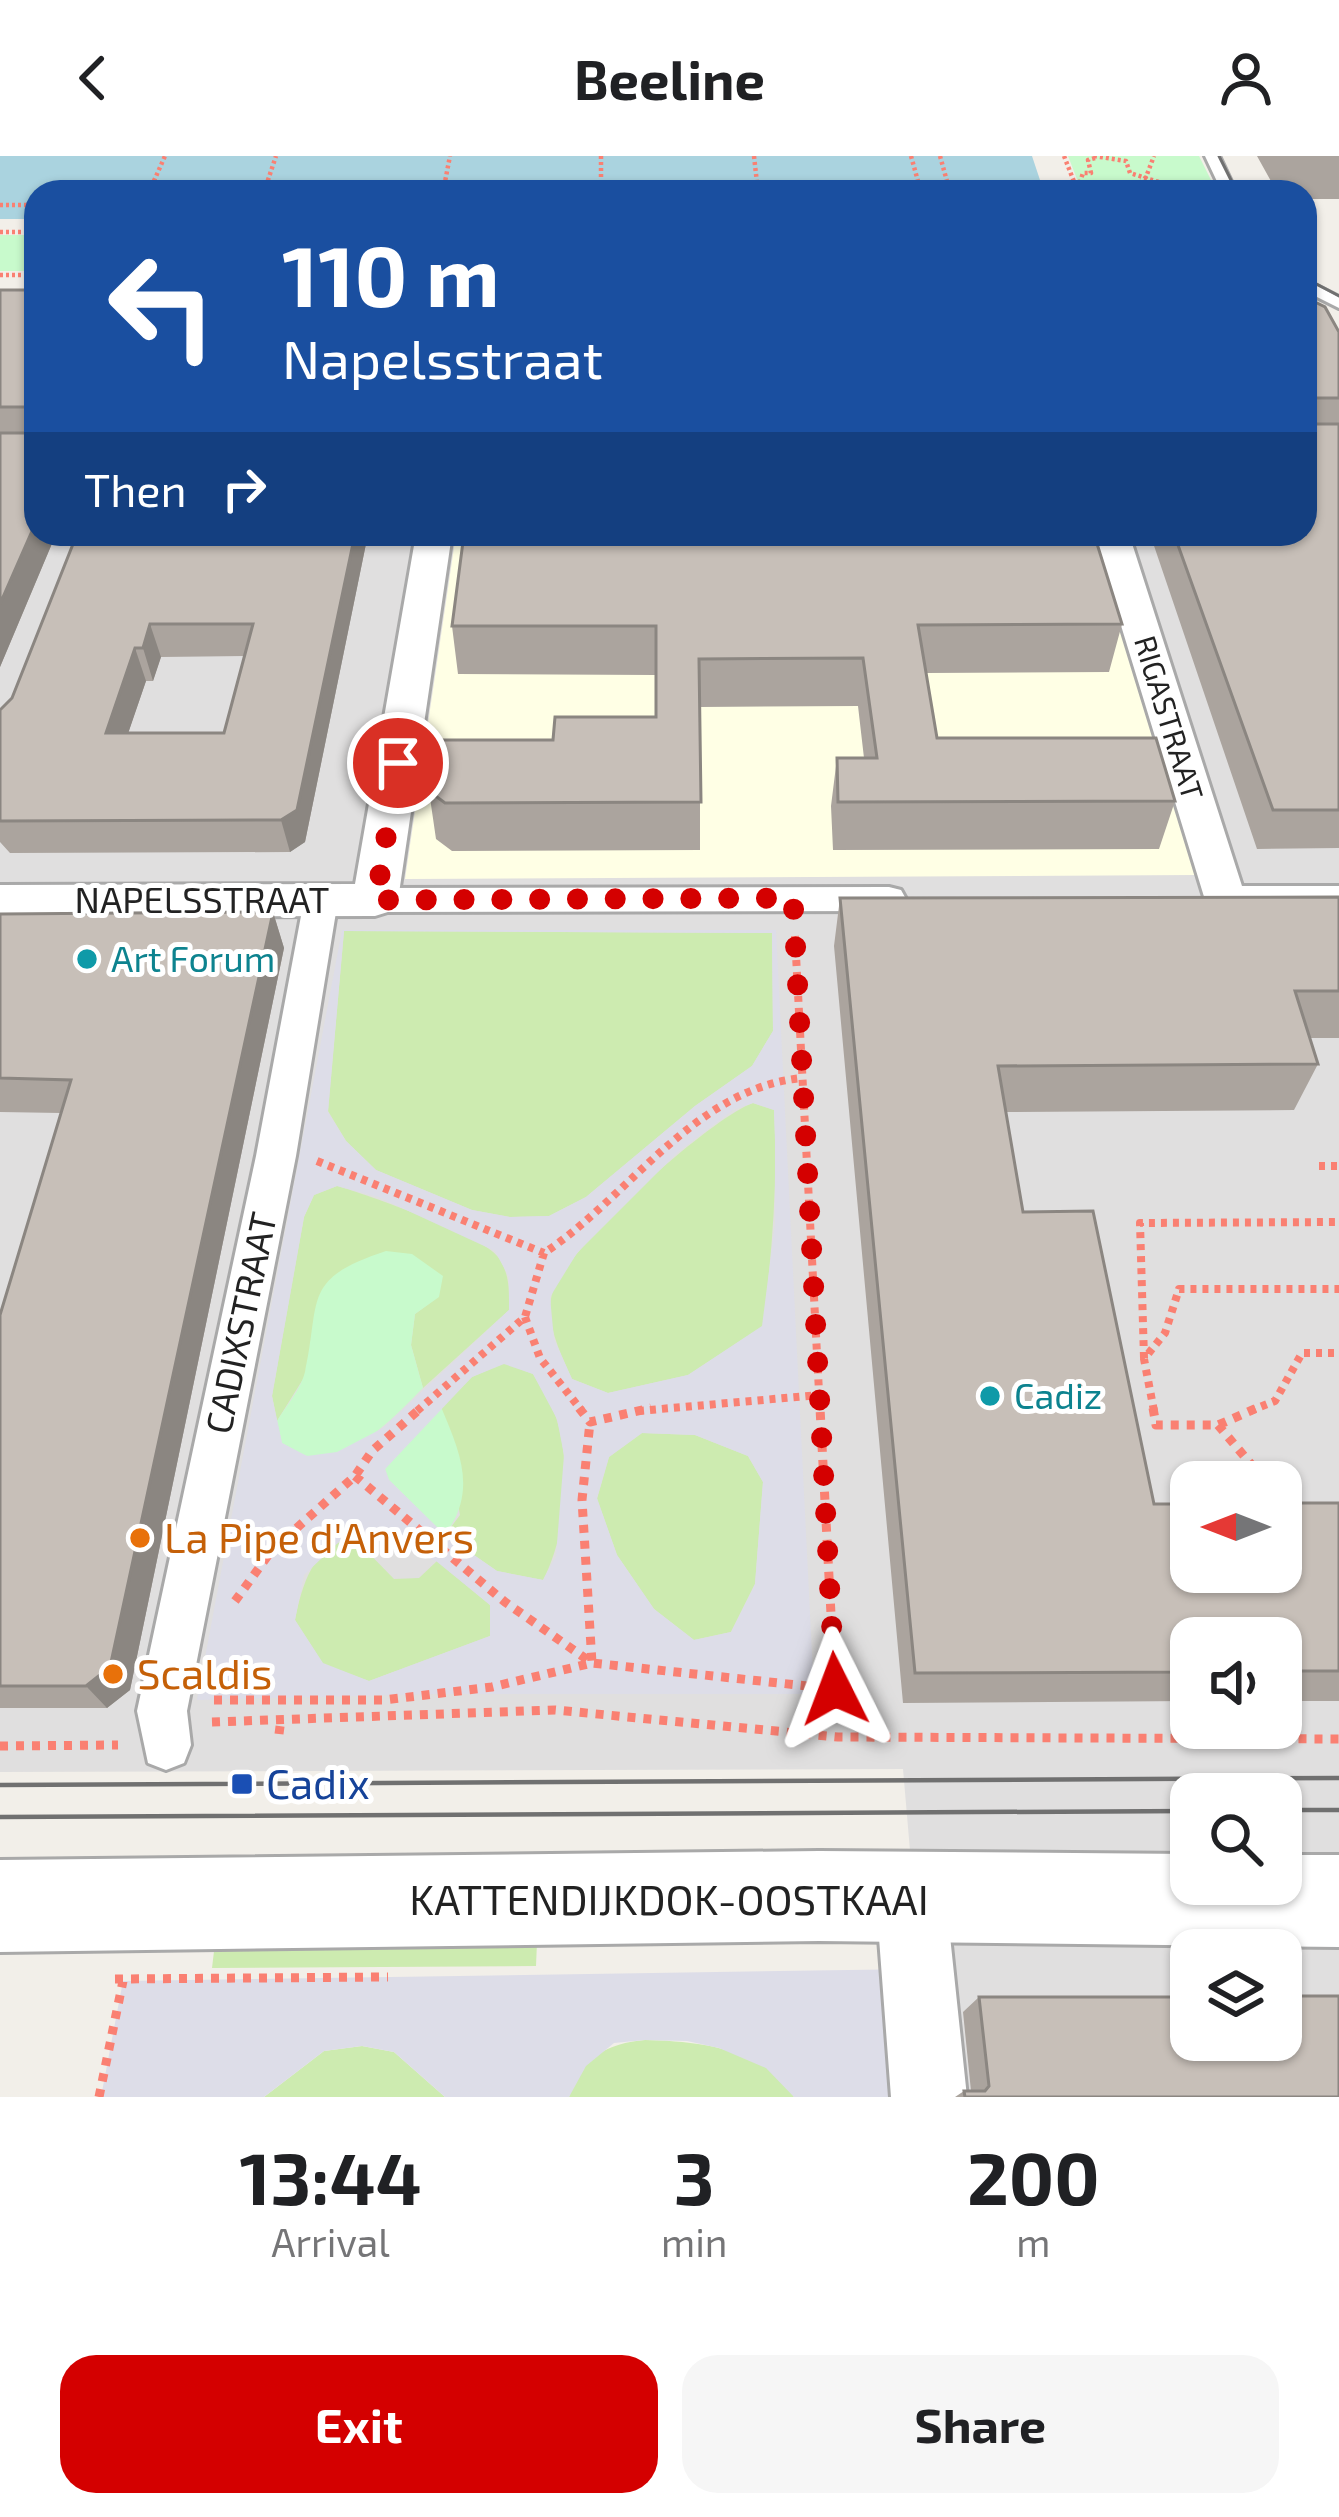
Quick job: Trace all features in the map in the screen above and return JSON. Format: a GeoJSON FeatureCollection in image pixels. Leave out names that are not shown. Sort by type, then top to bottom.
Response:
{"type":"FeatureCollection","features":[{"type":"Feature","properties":{"kind":"street"},"geometry":{"type":"LineString","coordinates":[[376,900],[432,546]]}},
{"type":"Feature","properties":{"kind":"street","name":"RIGASTRAAT"},"geometry":{"type":"LineString","coordinates":[[1114,546],[1213,902],[1339,902]]}},
{"type":"Feature","properties":{"kind":"street","name":"NAPELSSTRAAT"},"geometry":{"type":"LineString","coordinates":[[0,901],[913,899]]}},
{"type":"Feature","properties":{"kind":"street","name":"CADIXSTRAAT"},"geometry":{"type":"LineString","coordinates":[[166,1745],[164,1700],[275,1156],[321,900]]}},
{"type":"Feature","properties":{"kind":"street"},"geometry":{"type":"LineString","coordinates":[[911,1898],[929,2097]]}},
{"type":"Feature","properties":{"kind":"street","name":"KATTENDIJKDOK-OOSTKAAI"},"geometry":{"type":"LineString","coordinates":[[0,1906],[911,1898],[1339,1901]]}},
{"type":"Feature","properties":{"kind":"path"},"geometry":{"type":"LineString","coordinates":[[1143,180],[1154,156]]}},
{"type":"Feature","properties":{"kind":"path"},"geometry":{"type":"LineString","coordinates":[[1080,180],[1083,173],[1091,173],[1088,160],[1095,157],[1120,157],[1130,173],[1154,180]]}},
{"type":"Feature","properties":{"kind":"path"},"geometry":{"type":"LineString","coordinates":[[164,1700],[384,1700],[491,1688],[592,1663],[835,1689],[793,898]]}},
{"type":"Feature","properties":{"kind":"path"},"geometry":{"type":"LineString","coordinates":[[232,1605],[272,1550],[355,1476],[372,1451],[525,1317],[544,1253],[585,1226],[688,1130],[740,1092],[769,1081],[802,1078]]}},
{"type":"Feature","properties":{"kind":"path"},"geometry":{"type":"LineString","coordinates":[[275,1156],[341,1168],[544,1253]]}},
{"type":"Feature","properties":{"kind":"path"},"geometry":{"type":"LineString","coordinates":[[1319,1166],[1339,1166]]}},
{"type":"Feature","properties":{"kind":"path"},"geometry":{"type":"LineString","coordinates":[[1339,1222],[1140,1223],[1144,1359],[1156,1425],[1218,1425],[1275,1401],[1302,1354],[1339,1353]]}},
{"type":"Feature","properties":{"kind":"path"},"geometry":{"type":"LineString","coordinates":[[1144,1359],[1165,1333],[1179,1289],[1339,1289]]}},
{"type":"Feature","properties":{"kind":"path"},"geometry":{"type":"LineString","coordinates":[[525,1317],[540,1358],[590,1421],[581,1500],[592,1663]]}},
{"type":"Feature","properties":{"kind":"path"},"geometry":{"type":"LineString","coordinates":[[590,1421],[658,1407],[819,1395]]}},
{"type":"Feature","properties":{"kind":"path"},"geometry":{"type":"LineString","coordinates":[[1218,1425],[1248,1461]]}},
{"type":"Feature","properties":{"kind":"path"},"geometry":{"type":"LineString","coordinates":[[355,1476],[505,1602],[592,1663]]}},
{"type":"Feature","properties":{"kind":"path"},"geometry":{"type":"LineString","coordinates":[[0,1746],[166,1745],[215,1721],[555,1711],[838,1737],[1339,1739]]}},
{"type":"Feature","properties":{"kind":"path"},"geometry":{"type":"LineString","coordinates":[[280,1719],[280,1734]]}},
{"type":"Feature","properties":{"kind":"path"},"geometry":{"type":"LineString","coordinates":[[100,2097],[123,1981]]}},
{"type":"Feature","properties":{"kind":"shaded area"},"geometry":{"type":"Polygon","coordinates":[[[0,311],[24,460],[24,546],[1317,546],[1317,464],[1339,335],[1339,2097],[947,2097],[914,1897],[903,1769],[0,1772],[0,311]]]}},
{"type":"Feature","properties":{"kind":"shaded area"},"geometry":{"type":"Polygon","coordinates":[[[454,546],[1097,546],[1196,875],[405,879],[454,546]]]}},
{"type":"Feature","properties":{"kind":"shaded area"},"geometry":{"type":"Polygon","coordinates":[[[342,930],[776,930],[814,1694],[435,1694],[197,1700],[342,930]],[[344,931],[328,1112],[346,1141],[376,1170],[472,1210],[510,1217],[549,1216],[586,1197],[695,1106],[752,1066],[773,1031],[772,933],[344,931]],[[753,1103],[733,1110],[678,1152],[577,1253],[550,1297],[554,1339],[572,1379],[608,1393],[688,1375],[762,1326],[775,1224],[774,1110],[753,1103]],[[337,1186],[314,1195],[304,1217],[272,1396],[282,1443],[307,1456],[337,1452],[383,1428],[509,1310],[509,1277],[495,1251],[378,1197],[337,1186]],[[504,1364],[472,1377],[385,1469],[389,1480],[445,1535],[497,1571],[543,1580],[556,1556],[564,1455],[557,1419],[533,1374],[504,1364]],[[642,1433],[609,1457],[597,1498],[617,1555],[654,1609],[694,1640],[731,1632],[755,1584],[763,1482],[748,1456],[695,1435],[642,1433]],[[376,1537],[341,1540],[304,1575],[295,1620],[323,1663],[369,1681],[490,1636],[490,1605],[436,1561],[376,1537]]]}},
{"type":"Feature","properties":{"kind":"shaded area"},"geometry":{"type":"Polygon","coordinates":[[[917,1969],[929,2097],[794,2097],[766,2068],[719,2048],[645,2040],[614,2043],[586,2066],[569,2097],[445,2097],[394,2052],[362,2046],[324,2051],[264,2097],[101,2097],[123,1981],[917,1969]]]}},
{"type":"Feature","properties":{"kind":"green space"},"geometry":{"type":"Polygon","coordinates":[[[1068,156],[1199,156],[1211,180],[1077,180],[1068,156]]]}},
{"type":"Feature","properties":{"kind":"green space"},"geometry":{"type":"Polygon","coordinates":[[[0,235],[24,235],[24,271],[0,271],[0,235]]]}},
{"type":"Feature","properties":{"kind":"green space"},"geometry":{"type":"Polygon","coordinates":[[[344,931],[772,933],[773,1031],[752,1066],[695,1106],[586,1197],[549,1216],[510,1217],[472,1210],[376,1170],[346,1141],[328,1111],[344,931]]]}},
{"type":"Feature","properties":{"kind":"green space"},"geometry":{"type":"Polygon","coordinates":[[[753,1103],[774,1110],[773,1218],[763,1326],[688,1375],[608,1393],[572,1379],[551,1320],[551,1299],[560,1278],[638,1190],[704,1134],[753,1103]]]}},
{"type":"Feature","properties":{"kind":"green space"},"geometry":{"type":"Polygon","coordinates":[[[337,1186],[423,1217],[488,1248],[505,1270],[509,1310],[423,1388],[411,1345],[415,1314],[438,1297],[305,1376],[277,1421],[272,1396],[304,1217],[314,1195],[337,1186]]]}},
{"type":"Feature","properties":{"kind":"green space"},"geometry":{"type":"Polygon","coordinates":[[[386,1251],[412,1254],[443,1276],[439,1297],[415,1314],[411,1345],[423,1388],[357,1445],[325,1456],[302,1454],[282,1443],[277,1421],[303,1378],[320,1295],[340,1271],[386,1251]]]}},
{"type":"Feature","properties":{"kind":"green space"},"geometry":{"type":"Polygon","coordinates":[[[504,1363],[533,1374],[554,1411],[562,1443],[561,1524],[543,1580],[497,1571],[445,1535],[460,1515],[441,1407],[472,1377],[504,1363]]]}},
{"type":"Feature","properties":{"kind":"green space"},"geometry":{"type":"Polygon","coordinates":[[[441,1407],[455,1441],[463,1488],[455,1519],[445,1535],[389,1480],[385,1469],[441,1407]]]}},
{"type":"Feature","properties":{"kind":"green space"},"geometry":{"type":"Polygon","coordinates":[[[642,1433],[695,1435],[748,1456],[763,1482],[755,1584],[731,1632],[694,1640],[654,1609],[617,1555],[597,1499],[609,1457],[642,1433]]]}},
{"type":"Feature","properties":{"kind":"green space"},"geometry":{"type":"Polygon","coordinates":[[[354,1538],[394,1579],[419,1578],[437,1561],[490,1605],[490,1636],[369,1681],[323,1664],[295,1620],[298,1607],[319,1558],[354,1538]]]}},
{"type":"Feature","properties":{"kind":"green space"},"geometry":{"type":"Polygon","coordinates":[[[537,1942],[536,1966],[212,1968],[215,1943],[537,1942]]]}},
{"type":"Feature","properties":{"kind":"green space"},"geometry":{"type":"Polygon","coordinates":[[[645,2040],[728,2050],[766,2068],[794,2097],[569,2097],[580,2072],[597,2055],[645,2040]]]}},
{"type":"Feature","properties":{"kind":"green space"},"geometry":{"type":"Polygon","coordinates":[[[362,2046],[394,2052],[445,2097],[264,2097],[324,2051],[362,2046]]]}},
{"type":"Feature","properties":{"kind":"water"},"geometry":{"type":"Polygon","coordinates":[[[0,156],[1032,156],[1040,180],[24,180],[24,219],[0,219],[0,156]]]}},
{"type":"Feature","properties":{"kind":"building"},"geometry":{"type":"Polygon","coordinates":[[[0,290],[24,290],[24,407],[0,407],[0,290]]]}},
{"type":"Feature","properties":{"kind":"building"},"geometry":{"type":"Polygon","coordinates":[[[1317,303],[1325,307],[1339,332],[1339,398],[1317,398],[1317,303]]]}},
{"type":"Feature","properties":{"kind":"building"},"geometry":{"type":"Polygon","coordinates":[[[1317,424],[1339,424],[1339,810],[1273,810],[1178,546],[1317,546],[1317,424]]]}},
{"type":"Feature","properties":{"kind":"building"},"geometry":{"type":"Polygon","coordinates":[[[0,433],[24,433],[25,546],[0,604],[0,433]]]}},
{"type":"Feature","properties":{"kind":"building"},"geometry":{"type":"Polygon","coordinates":[[[72,546],[352,546],[297,810],[281,820],[0,821],[0,710],[12,698],[72,546]],[[150,624],[143,648],[135,648],[106,733],[224,733],[253,624],[150,624]]]}},
{"type":"Feature","properties":{"kind":"building"},"geometry":{"type":"Polygon","coordinates":[[[462,546],[1098,546],[1122,624],[918,625],[937,738],[1156,738],[1175,801],[838,802],[837,758],[877,758],[863,658],[699,659],[701,802],[445,803],[429,791],[436,740],[553,740],[555,717],[656,717],[656,626],[452,626],[462,546]]]}},
{"type":"Feature","properties":{"kind":"building","name":"Cadiz"},"geometry":{"type":"Polygon","coordinates":[[[1339,897],[1339,991],[1295,991],[1318,1064],[998,1066],[1023,1212],[1093,1211],[1154,1504],[1170,1504],[1170,1593],[1302,1593],[1302,1503],[1339,1503],[1339,1671],[1302,1671],[1302,1617],[1170,1617],[1170,1672],[915,1673],[840,898],[1339,897]]]}},
{"type":"Feature","properties":{"kind":"building"},"geometry":{"type":"Polygon","coordinates":[[[273,912],[110,1667],[86,1686],[0,1686],[0,1315],[71,1080],[0,1078],[0,914],[273,912]]]}},
{"type":"Feature","properties":{"kind":"building"},"geometry":{"type":"Polygon","coordinates":[[[1302,1996],[1339,1996],[1339,2097],[965,2097],[964,2091],[985,2091],[989,2086],[979,1997],[1170,1997],[1170,2061],[1302,2061],[1302,1996]]]}},
{"type":"Feature","properties":{"kind":"tram line"},"geometry":{"type":"LineString","coordinates":[[1219,156],[1231,180]]}},
{"type":"Feature","properties":{"kind":"tram line"},"geometry":{"type":"LineString","coordinates":[[1317,284],[1339,296]]}},
{"type":"Feature","properties":{"kind":"tram line"},"geometry":{"type":"LineString","coordinates":[[0,1785],[1339,1778]]}},
{"type":"Feature","properties":{"kind":"tram line"},"geometry":{"type":"LineString","coordinates":[[1302,1810],[1339,1810]]}},
{"type":"Feature","properties":{"kind":"tram line"},"geometry":{"type":"LineString","coordinates":[[0,1817],[1170,1811]]}},
{"type":"Feature","properties":{"kind":"place","name":"Art Forum"},"geometry":{"type":"Point","coordinates":[87,959]}},
{"type":"Feature","properties":{"kind":"place","name":"Cadiz"},"geometry":{"type":"Point","coordinates":[990,1396]}},
{"type":"Feature","properties":{"kind":"place","name":"La Pipe d'Anvers"},"geometry":{"type":"Point","coordinates":[140,1538]}},
{"type":"Feature","properties":{"kind":"place","name":"Scaldis"},"geometry":{"type":"Point","coordinates":[113,1674]}},
{"type":"Feature","properties":{"kind":"place","name":"Cadix"},"geometry":{"type":"Point","coordinates":[242,1784]}},
{"type":"Feature","properties":{"kind":"route"},"geometry":{"type":"LineString","coordinates":[[398,763],[376,900],[793,898],[835,1689]]}}]}
